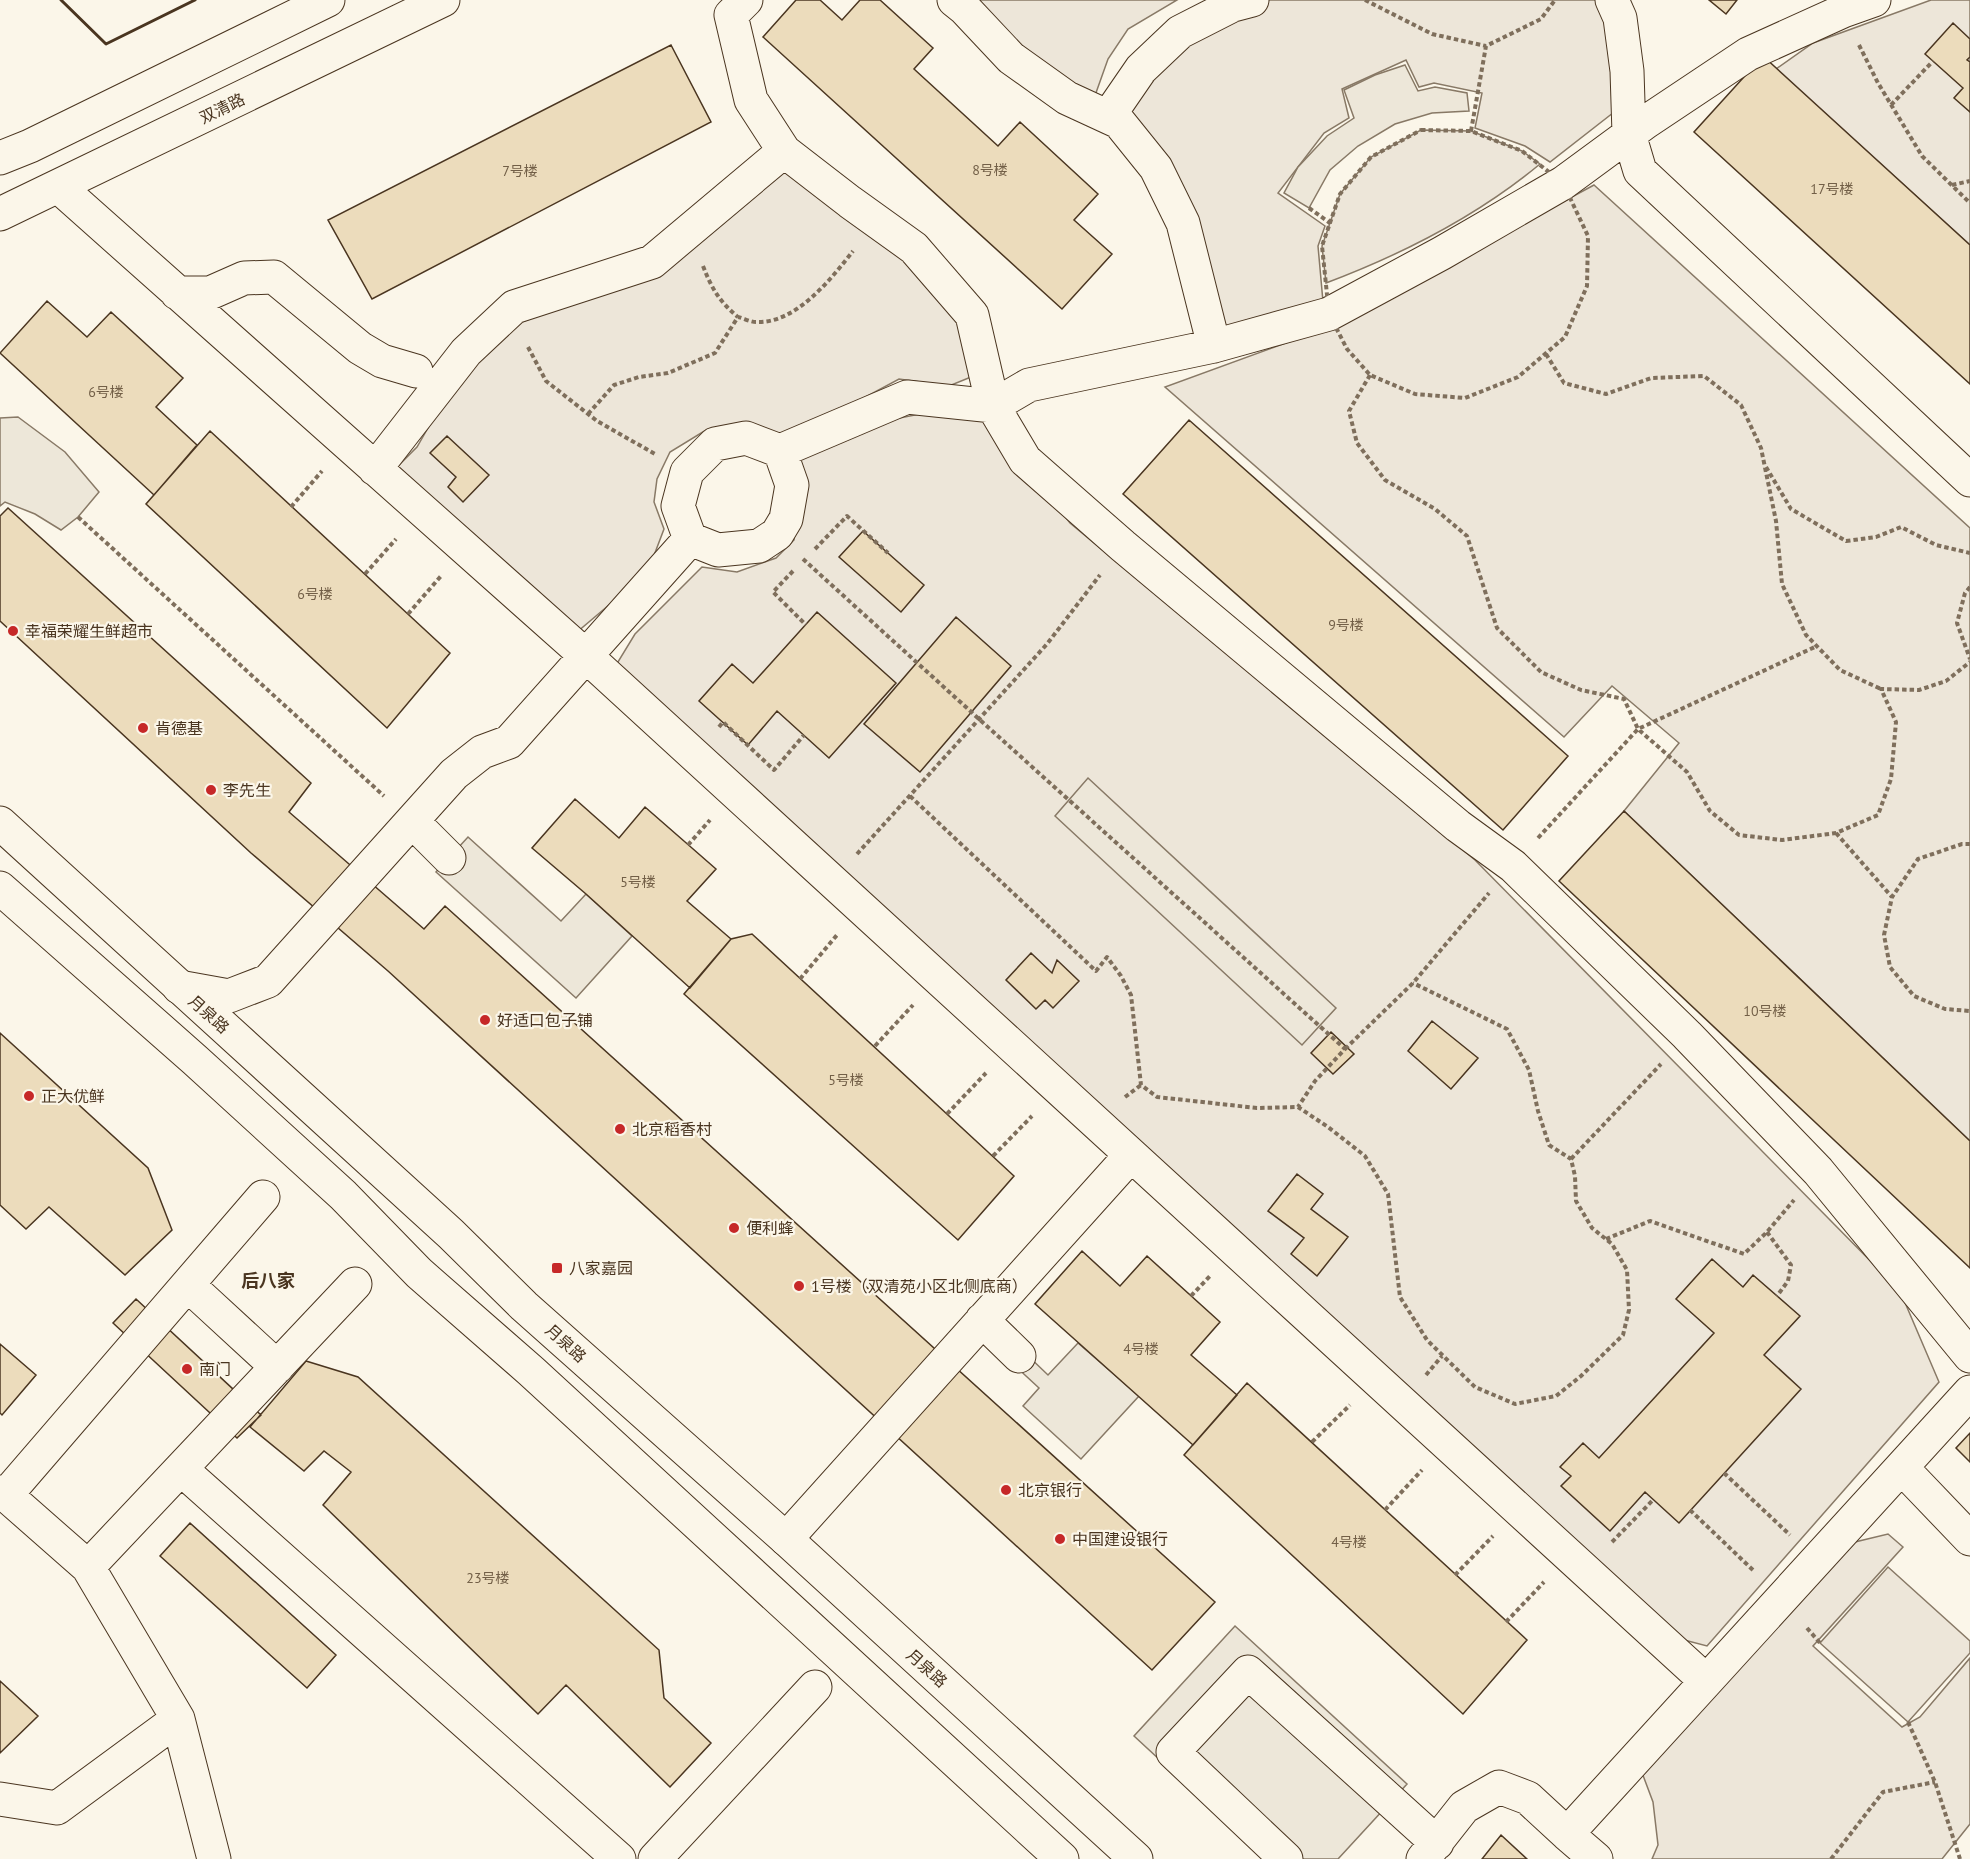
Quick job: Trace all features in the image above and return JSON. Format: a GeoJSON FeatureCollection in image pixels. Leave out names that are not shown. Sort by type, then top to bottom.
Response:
{"type":"FeatureCollection","features":[{"type":"Feature","properties":{"kind":"street"},"geometry":{"type":"LineString","coordinates":[[0,158],[41,141],[328,0]]}},
{"type":"Feature","properties":{"kind":"street","name":"双清路"},"geometry":{"type":"LineString","coordinates":[[0,214],[443,0]]}},
{"type":"Feature","properties":{"kind":"street"},"geometry":{"type":"LineString","coordinates":[[746,0],[731,15],[751,100],[784,151],[914,248],[972,315],[993,406],[1025,460],[1123,546],[1458,826],[1513,866],[1688,1035],[1818,1171],[1970,1356]]}},
{"type":"Feature","properties":{"kind":"street"},"geometry":{"type":"LineString","coordinates":[[954,0],[1011,58],[1067,98],[1119,122],[1156,168],[1183,223],[1214,346]]}},
{"type":"Feature","properties":{"kind":"street"},"geometry":{"type":"LineString","coordinates":[[1108,117],[1141,69],[1180,32],[1233,5],[1252,0]]}},
{"type":"Feature","properties":{"kind":"street"},"geometry":{"type":"LineString","coordinates":[[1612,0],[1620,18],[1627,71],[1629,134],[1640,171],[1970,480]]}},
{"type":"Feature","properties":{"kind":"street"},"geometry":{"type":"LineString","coordinates":[[780,451],[792,485],[786,519],[777,534],[759,546],[718,550],[690,539],[678,506],[687,472],[715,444],[746,438],[780,451],[907,397],[993,406],[1029,385],[1214,346],[1329,315],[1442,254],[1563,183],[1629,134],[1748,54],[1841,5],[1874,0]]}},
{"type":"Feature","properties":{"kind":"street"},"geometry":{"type":"LineString","coordinates":[[375,469],[466,352],[514,307],[652,262],[784,151]]}},
{"type":"Feature","properties":{"kind":"street"},"geometry":{"type":"LineString","coordinates":[[59,187],[585,655],[1706,1681]]}},
{"type":"Feature","properties":{"kind":"street"},"geometry":{"type":"LineString","coordinates":[[177,293],[210,293],[244,278],[274,277],[360,348],[382,361],[416,371]]}},
{"type":"Feature","properties":{"kind":"street"},"geometry":{"type":"LineString","coordinates":[[179,987],[229,996],[268,981],[454,774],[482,752],[509,742],[690,539]]}},
{"type":"Feature","properties":{"kind":"street"},"geometry":{"type":"LineString","coordinates":[[412,821],[449,858]]}},
{"type":"Feature","properties":{"kind":"street","name":"月泉路"},"geometry":{"type":"LineString","coordinates":[[0,823],[451,1234],[525,1306],[786,1539],[1136,1859]]}},
{"type":"Feature","properties":{"kind":"street"},"geometry":{"type":"LineString","coordinates":[[0,888],[308,1163],[419,1273],[531,1371],[1062,1859]]}},
{"type":"Feature","properties":{"kind":"street"},"geometry":{"type":"LineString","coordinates":[[786,1539],[1131,1155]]}},
{"type":"Feature","properties":{"kind":"street"},"geometry":{"type":"LineString","coordinates":[[214,1859],[178,1719],[88,1567],[3,1494],[263,1197]]}},
{"type":"Feature","properties":{"kind":"street"},"geometry":{"type":"LineString","coordinates":[[88,1567],[355,1284]]}},
{"type":"Feature","properties":{"kind":"street"},"geometry":{"type":"LineString","coordinates":[[188,1285],[277,1367]]}},
{"type":"Feature","properties":{"kind":"street"},"geometry":{"type":"LineString","coordinates":[[982,1320],[1019,1356]]}},
{"type":"Feature","properties":{"kind":"street"},"geometry":{"type":"LineString","coordinates":[[1567,1834],[1970,1392]]}},
{"type":"Feature","properties":{"kind":"street"},"geometry":{"type":"LineString","coordinates":[[1902,1468],[1970,1539]]}},
{"type":"Feature","properties":{"kind":"street"},"geometry":{"type":"LineString","coordinates":[[181,1469],[619,1859]]}},
{"type":"Feature","properties":{"kind":"street"},"geometry":{"type":"LineString","coordinates":[[1286,1859],[1173,1752],[1248,1672],[1430,1851],[1464,1807],[1499,1787],[1528,1798],[1596,1859]]}},
{"type":"Feature","properties":{"kind":"street"},"geometry":{"type":"LineString","coordinates":[[655,1859],[815,1687]]}},
{"type":"Feature","properties":{"kind":"street"},"geometry":{"type":"LineString","coordinates":[[0,1799],[57,1808],[178,1719]]}},
{"type":"Feature","properties":{"kind":"path"},"geometry":{"type":"LineString","coordinates":[[1365,0],[1432,34],[1486,46],[1541,19],[1555,0]]}},
{"type":"Feature","properties":{"kind":"path"},"geometry":{"type":"LineString","coordinates":[[1841,5],[1878,83],[1922,156],[1970,203]]}},
{"type":"Feature","properties":{"kind":"path"},"geometry":{"type":"LineString","coordinates":[[1471,131],[1486,46]]}},
{"type":"Feature","properties":{"kind":"path"},"geometry":{"type":"LineString","coordinates":[[1891,105],[1933,61]]}},
{"type":"Feature","properties":{"kind":"path"},"geometry":{"type":"LineString","coordinates":[[1952,185],[1970,181]]}},
{"type":"Feature","properties":{"kind":"path"},"geometry":{"type":"LineString","coordinates":[[1309,208],[1330,223]]}},
{"type":"Feature","properties":{"kind":"path"},"geometry":{"type":"LineString","coordinates":[[698,224],[696,246],[710,283],[722,303],[738,317],[756,322],[775,319],[801,307],[842,265],[876,221]]}},
{"type":"Feature","properties":{"kind":"path"},"geometry":{"type":"LineString","coordinates":[[514,307],[520,333],[546,381],[588,414],[687,472]]}},
{"type":"Feature","properties":{"kind":"path"},"geometry":{"type":"LineString","coordinates":[[588,414],[614,385],[639,377],[668,373],[715,353],[738,317]]}},
{"type":"Feature","properties":{"kind":"path"},"geometry":{"type":"LineString","coordinates":[[1546,354],[1564,383],[1606,394],[1651,378],[1704,376],[1741,405],[1761,448],[1776,520],[1782,584],[1806,634],[1840,670],[1881,689],[1919,690],[1946,681],[1970,660],[1957,623],[1965,593],[1970,587]]}},
{"type":"Feature","properties":{"kind":"path"},"geometry":{"type":"LineString","coordinates":[[1370,375],[1349,411],[1357,443],[1385,480],[1435,509],[1467,536],[1497,628],[1542,672],[1581,690],[1624,699],[1638,729],[1687,772],[1710,811],[1739,835],[1782,840],[1836,833],[1878,815],[1891,778],[1896,722],[1881,689]]}},
{"type":"Feature","properties":{"kind":"path"},"geometry":{"type":"LineString","coordinates":[[291,507],[347,444]]}},
{"type":"Feature","properties":{"kind":"path"},"geometry":{"type":"LineString","coordinates":[[1764,464],[1791,509],[1846,541],[1876,537],[1901,527],[1936,545],[1970,553]]}},
{"type":"Feature","properties":{"kind":"path"},"geometry":{"type":"LineString","coordinates":[[365,574],[422,510]]}},
{"type":"Feature","properties":{"kind":"path"},"geometry":{"type":"LineString","coordinates":[[806,625],[773,592],[847,516],[888,553]]}},
{"type":"Feature","properties":{"kind":"path"},"geometry":{"type":"LineString","coordinates":[[78,517],[412,821]]}},
{"type":"Feature","properties":{"kind":"path"},"geometry":{"type":"LineString","coordinates":[[777,534],[1346,1049]]}},
{"type":"Feature","properties":{"kind":"path"},"geometry":{"type":"LineString","coordinates":[[832,881],[1047,644],[1123,546]]}},
{"type":"Feature","properties":{"kind":"path"},"geometry":{"type":"LineString","coordinates":[[408,614],[465,549]]}},
{"type":"Feature","properties":{"kind":"path"},"geometry":{"type":"LineString","coordinates":[[1298,1107],[1315,1081],[1413,983],[1513,866],[1638,729],[1816,646]]}},
{"type":"Feature","properties":{"kind":"path"},"geometry":{"type":"LineString","coordinates":[[695,755],[723,722],[774,770],[804,735]]}},
{"type":"Feature","properties":{"kind":"path"},"geometry":{"type":"LineString","coordinates":[[909,796],[1096,971],[1107,957],[1131,995],[1142,1085],[1157,1097],[1257,1108],[1298,1107],[1328,1126],[1365,1156],[1388,1194],[1400,1297],[1427,1340],[1474,1388],[1515,1404],[1556,1396],[1581,1376],[1623,1335],[1629,1310],[1627,1270],[1612,1244],[1592,1228],[1576,1201],[1575,1176],[1571,1159],[1549,1145],[1538,1111],[1529,1070],[1507,1029],[1413,983]]}},
{"type":"Feature","properties":{"kind":"path"},"geometry":{"type":"LineString","coordinates":[[1836,833],[1892,897]]}},
{"type":"Feature","properties":{"kind":"path"},"geometry":{"type":"LineString","coordinates":[[1970,844],[1962,844],[1918,859],[1892,897],[1884,935],[1890,967],[1914,996],[1945,1009],[1970,1011]]}},
{"type":"Feature","properties":{"kind":"path"},"geometry":{"type":"LineString","coordinates":[[800,979],[861,907]]}},
{"type":"Feature","properties":{"kind":"path"},"geometry":{"type":"LineString","coordinates":[[874,1047],[938,978]]}},
{"type":"Feature","properties":{"kind":"path"},"geometry":{"type":"LineString","coordinates":[[1571,1159],[1688,1035]]}},
{"type":"Feature","properties":{"kind":"path"},"geometry":{"type":"LineString","coordinates":[[947,1114],[1012,1045]]}},
{"type":"Feature","properties":{"kind":"path"},"geometry":{"type":"LineString","coordinates":[[993,1156],[1059,1089]]}},
{"type":"Feature","properties":{"kind":"path"},"geometry":{"type":"LineString","coordinates":[[1606,1239],[1650,1221],[1744,1254],[1767,1232],[1818,1171]]}},
{"type":"Feature","properties":{"kind":"path"},"geometry":{"type":"LineString","coordinates":[[1767,1232],[1791,1266],[1788,1281],[1777,1296]]}},
{"type":"Feature","properties":{"kind":"path"},"geometry":{"type":"LineString","coordinates":[[1312,1442],[1377,1379]]}},
{"type":"Feature","properties":{"kind":"path"},"geometry":{"type":"LineString","coordinates":[[1385,1510],[1447,1444]]}},
{"type":"Feature","properties":{"kind":"path"},"geometry":{"type":"LineString","coordinates":[[1724,1473],[1816,1560]]}},
{"type":"Feature","properties":{"kind":"path"},"geometry":{"type":"LineString","coordinates":[[1612,1542],[1653,1500]]}},
{"type":"Feature","properties":{"kind":"path"},"geometry":{"type":"LineString","coordinates":[[1455,1575],[1518,1509]]}},
{"type":"Feature","properties":{"kind":"path"},"geometry":{"type":"LineString","coordinates":[[1690,1510],[1782,1597]]}},
{"type":"Feature","properties":{"kind":"path"},"geometry":{"type":"LineString","coordinates":[[1506,1622],[1569,1555]]}},
{"type":"Feature","properties":{"kind":"path"},"geometry":{"type":"LineString","coordinates":[[1908,1722],[1935,1782],[1960,1859]]}},
{"type":"Feature","properties":{"kind":"path"},"geometry":{"type":"LineString","coordinates":[[1831,1859],[1883,1792],[1935,1782]]}},
{"type":"Feature","properties":{"kind":"shaded area"},"geometry":{"type":"Polygon","coordinates":[[[961,0],[1177,0],[1128,29],[1108,59],[1092,104],[961,0]]]}},
{"type":"Feature","properties":{"kind":"shaded area"},"geometry":{"type":"Polygon","coordinates":[[[1261,0],[1603,0],[1618,109],[1550,162],[1525,146],[1475,128],[1482,93],[1434,83],[1419,87],[1406,60],[1342,89],[1349,118],[1324,133],[1278,193],[1325,226],[1318,246],[1324,313],[1216,342],[1201,268],[1113,116],[1143,72],[1261,0]]]}},
{"type":"Feature","properties":{"kind":"shaded area"},"geometry":{"type":"Polygon","coordinates":[[[1931,0],[1970,0],[1970,245],[1776,69],[1813,43],[1931,0]]]}},
{"type":"Feature","properties":{"kind":"shaded area"},"geometry":{"type":"Polygon","coordinates":[[[1405,65],[1418,91],[1435,87],[1467,93],[1469,111],[1432,113],[1395,124],[1358,146],[1330,170],[1309,208],[1284,193],[1298,167],[1327,136],[1354,118],[1344,90],[1375,75],[1405,65]]]}},
{"type":"Feature","properties":{"kind":"shaded area"},"geometry":{"type":"Polygon","coordinates":[[[1421,130],[1471,131],[1522,151],[1540,164],[1490,201],[1438,233],[1383,260],[1326,283],[1322,246],[1340,194],[1371,157],[1421,130]]]}},
{"type":"Feature","properties":{"kind":"shaded area"},"geometry":{"type":"Polygon","coordinates":[[[779,161],[836,203],[910,266],[967,334],[971,377],[949,386],[899,379],[780,443],[742,426],[706,430],[670,452],[657,479],[654,502],[664,529],[653,558],[622,594],[577,632],[395,469],[417,447],[448,393],[502,330],[554,309],[779,161]]]}},
{"type":"Feature","properties":{"kind":"shaded area"},"geometry":{"type":"Polygon","coordinates":[[[1594,185],[1970,528],[1970,1141],[1624,811],[1679,743],[1612,686],[1564,737],[1165,387],[1335,325],[1594,185]]]}},
{"type":"Feature","properties":{"kind":"shaded area"},"geometry":{"type":"Polygon","coordinates":[[[930,412],[988,417],[1070,523],[1475,860],[1900,1291],[1939,1382],[1707,1646],[1669,1636],[613,670],[635,634],[702,567],[737,572],[776,558],[794,540],[799,500],[795,460],[869,424],[930,412]]]}},
{"type":"Feature","properties":{"kind":"shaded area"},"geometry":{"type":"Polygon","coordinates":[[[18,417],[65,452],[99,492],[78,517],[61,530],[35,514],[5,502],[0,506],[0,418],[18,417]]]}},
{"type":"Feature","properties":{"kind":"shaded area"},"geometry":{"type":"Polygon","coordinates":[[[1088,778],[1336,1008],[1302,1045],[1055,816],[1088,778]]]}},
{"type":"Feature","properties":{"kind":"shaded area"},"geometry":{"type":"Polygon","coordinates":[[[468,837],[561,921],[586,894],[632,936],[576,998],[436,872],[468,837]]]}},
{"type":"Feature","properties":{"kind":"shaded area"},"geometry":{"type":"Polygon","coordinates":[[[1078,1343],[1139,1396],[1081,1459],[1023,1406],[1039,1388],[1012,1363],[1023,1351],[1048,1375],[1078,1343]]]}},
{"type":"Feature","properties":{"kind":"shaded area"},"geometry":{"type":"Polygon","coordinates":[[[1888,1534],[1903,1547],[1813,1646],[1902,1727],[1920,1717],[1970,1658],[1970,1824],[1942,1859],[1652,1859],[1658,1845],[1653,1802],[1641,1770],[1855,1542],[1888,1534]]]}},
{"type":"Feature","properties":{"kind":"shaded area"},"geometry":{"type":"Polygon","coordinates":[[[1888,1567],[1970,1641],[1970,1653],[1908,1722],[1820,1643],[1888,1567]]]}},
{"type":"Feature","properties":{"kind":"shaded area"},"geometry":{"type":"Polygon","coordinates":[[[1235,1626],[1407,1784],[1338,1859],[1267,1859],[1134,1736],[1235,1626]]]}},
{"type":"Feature","properties":{"kind":"building"},"geometry":{"type":"Polygon","coordinates":[[[796,0],[820,0],[842,20],[860,0],[880,0],[933,48],[914,69],[998,146],[1020,122],[1098,194],[1074,220],[1112,254],[1062,309],[763,37],[796,0]]]}},
{"type":"Feature","properties":{"kind":"building"},"geometry":{"type":"Polygon","coordinates":[[[1709,0],[1737,0],[1726,14],[1709,0]]]}},
{"type":"Feature","properties":{"kind":"building"},"geometry":{"type":"Polygon","coordinates":[[[1953,23],[1970,39],[1970,57],[1967,60],[1970,62],[1970,112],[1954,98],[1963,88],[1925,54],[1953,23]]]}},
{"type":"Feature","properties":{"kind":"building"},"geometry":{"type":"Polygon","coordinates":[[[671,45],[711,122],[372,299],[328,220],[671,45]]]}},
{"type":"Feature","properties":{"kind":"building"},"geometry":{"type":"Polygon","coordinates":[[[1763,56],[1970,245],[1970,384],[1694,132],[1763,56]]]}},
{"type":"Feature","properties":{"kind":"building"},"geometry":{"type":"Polygon","coordinates":[[[47,301],[87,337],[111,312],[183,378],[156,407],[197,445],[154,495],[0,353],[47,301]]]}},
{"type":"Feature","properties":{"kind":"building"},"geometry":{"type":"Polygon","coordinates":[[[1189,420],[1568,756],[1503,830],[1123,494],[1189,420]]]}},
{"type":"Feature","properties":{"kind":"building"},"geometry":{"type":"Polygon","coordinates":[[[210,431],[450,653],[387,728],[146,504],[210,431]]]}},
{"type":"Feature","properties":{"kind":"building"},"geometry":{"type":"Polygon","coordinates":[[[447,436],[489,475],[463,502],[448,487],[456,477],[430,453],[447,436]]]}},
{"type":"Feature","properties":{"kind":"building","name":"1号楼（双清苑小区北侧底商）"},"geometry":{"type":"Polygon","coordinates":[[[8,508],[311,783],[289,812],[424,929],[445,906],[1215,1602],[1152,1670],[388,971],[251,853],[0,621],[0,516],[8,508]]]}},
{"type":"Feature","properties":{"kind":"building"},"geometry":{"type":"Polygon","coordinates":[[[863,531],[924,585],[901,612],[839,557],[863,531]]]}},
{"type":"Feature","properties":{"kind":"building"},"geometry":{"type":"Polygon","coordinates":[[[817,612],[896,683],[829,758],[777,711],[748,745],[699,701],[732,664],[753,683],[817,612]]]}},
{"type":"Feature","properties":{"kind":"building"},"geometry":{"type":"Polygon","coordinates":[[[956,617],[1011,666],[920,772],[864,724],[956,617]]]}},
{"type":"Feature","properties":{"kind":"building"},"geometry":{"type":"Polygon","coordinates":[[[575,799],[619,838],[645,807],[716,869],[687,901],[731,939],[690,988],[532,848],[575,799]]]}},
{"type":"Feature","properties":{"kind":"building"},"geometry":{"type":"Polygon","coordinates":[[[1624,811],[1970,1141],[1970,1268],[1559,881],[1624,811]]]}},
{"type":"Feature","properties":{"kind":"building"},"geometry":{"type":"Polygon","coordinates":[[[752,934],[1014,1176],[958,1240],[684,994],[731,939],[752,934]]]}},
{"type":"Feature","properties":{"kind":"building"},"geometry":{"type":"Polygon","coordinates":[[[1031,953],[1052,973],[1057,960],[1079,981],[1053,1008],[1045,1000],[1036,1009],[1006,980],[1031,953]]]}},
{"type":"Feature","properties":{"kind":"building"},"geometry":{"type":"Polygon","coordinates":[[[1432,1021],[1478,1058],[1451,1089],[1408,1051],[1432,1021]]]}},
{"type":"Feature","properties":{"kind":"building"},"geometry":{"type":"Polygon","coordinates":[[[1331,1032],[1354,1054],[1333,1074],[1311,1053],[1331,1032]]]}},
{"type":"Feature","properties":{"kind":"building"},"geometry":{"type":"Polygon","coordinates":[[[0,1033],[148,1168],[172,1230],[125,1275],[49,1207],[26,1229],[0,1205],[0,1033]]]}},
{"type":"Feature","properties":{"kind":"building"},"geometry":{"type":"Polygon","coordinates":[[[1297,1174],[1323,1194],[1311,1209],[1348,1237],[1317,1276],[1291,1254],[1304,1238],[1268,1211],[1297,1174]]]}},
{"type":"Feature","properties":{"kind":"building"},"geometry":{"type":"Polygon","coordinates":[[[1082,1251],[1120,1286],[1147,1256],[1220,1322],[1191,1355],[1237,1395],[1193,1445],[1035,1304],[1082,1251]]]}},
{"type":"Feature","properties":{"kind":"building"},"geometry":{"type":"Polygon","coordinates":[[[1712,1259],[1743,1287],[1753,1275],[1800,1316],[1764,1355],[1801,1389],[1679,1523],[1645,1492],[1610,1531],[1561,1486],[1571,1476],[1560,1467],[1583,1443],[1599,1458],[1714,1333],[1676,1299],[1712,1259]]]}},
{"type":"Feature","properties":{"kind":"building","name":"南门"},"geometry":{"type":"Polygon","coordinates":[[[136,1299],[261,1415],[237,1438],[113,1323],[136,1299]]]}},
{"type":"Feature","properties":{"kind":"building"},"geometry":{"type":"Polygon","coordinates":[[[0,1344],[36,1375],[2,1415],[0,1413],[0,1344]]]}},
{"type":"Feature","properties":{"kind":"building"},"geometry":{"type":"Polygon","coordinates":[[[306,1361],[358,1377],[659,1650],[664,1698],[711,1743],[670,1787],[566,1685],[538,1714],[323,1505],[351,1472],[324,1451],[304,1471],[250,1427],[306,1361]]]}},
{"type":"Feature","properties":{"kind":"building"},"geometry":{"type":"Polygon","coordinates":[[[1247,1383],[1527,1640],[1463,1714],[1184,1455],[1247,1383]]]}},
{"type":"Feature","properties":{"kind":"building"},"geometry":{"type":"Polygon","coordinates":[[[1970,1433],[1970,1462],[1956,1448],[1970,1433]]]}},
{"type":"Feature","properties":{"kind":"building"},"geometry":{"type":"Polygon","coordinates":[[[190,1523],[336,1655],[307,1688],[160,1556],[190,1523]]]}},
{"type":"Feature","properties":{"kind":"building"},"geometry":{"type":"Polygon","coordinates":[[[0,1681],[38,1716],[0,1753],[0,1681]]]}},
{"type":"Feature","properties":{"kind":"building"},"geometry":{"type":"Polygon","coordinates":[[[1501,1835],[1527,1859],[1482,1859],[1501,1835]]]}},
{"type":"Feature","properties":{"kind":"wall"},"geometry":{"type":"LineString","coordinates":[[61,0],[106,44],[195,0]]}},
{"type":"Feature","properties":{"kind":"place","name":"幸福荣耀生鲜超市"},"geometry":{"type":"Point","coordinates":[13,631]}},
{"type":"Feature","properties":{"kind":"place","name":"肯德基"},"geometry":{"type":"Point","coordinates":[143,728]}},
{"type":"Feature","properties":{"kind":"place","name":"李先生"},"geometry":{"type":"Point","coordinates":[211,790]}},
{"type":"Feature","properties":{"kind":"place","name":"好适口包子铺"},"geometry":{"type":"Point","coordinates":[485,1020]}},
{"type":"Feature","properties":{"kind":"place","name":"正大优鲜"},"geometry":{"type":"Point","coordinates":[29,1096]}},
{"type":"Feature","properties":{"kind":"place","name":"北京稻香村"},"geometry":{"type":"Point","coordinates":[620,1129]}},
{"type":"Feature","properties":{"kind":"place","name":"便利蜂"},"geometry":{"type":"Point","coordinates":[734,1228]}},
{"type":"Feature","properties":{"kind":"place","name":"八家嘉园"},"geometry":{"type":"Point","coordinates":[557,1268]}},
{"type":"Feature","properties":{"kind":"place","name":"1号楼（双清苑小区北侧底商）"},"geometry":{"type":"Point","coordinates":[799,1286]}},
{"type":"Feature","properties":{"kind":"place","name":"南门"},"geometry":{"type":"Point","coordinates":[187,1369]}},
{"type":"Feature","properties":{"kind":"place","name":"北京银行"},"geometry":{"type":"Point","coordinates":[1006,1490]}},
{"type":"Feature","properties":{"kind":"place","name":"中国建设银行"},"geometry":{"type":"Point","coordinates":[1060,1539]}},
{"type":"Feature","properties":{"kind":"district","name":"后八家"},"geometry":{"type":"Point","coordinates":[268,1280]}}]}
